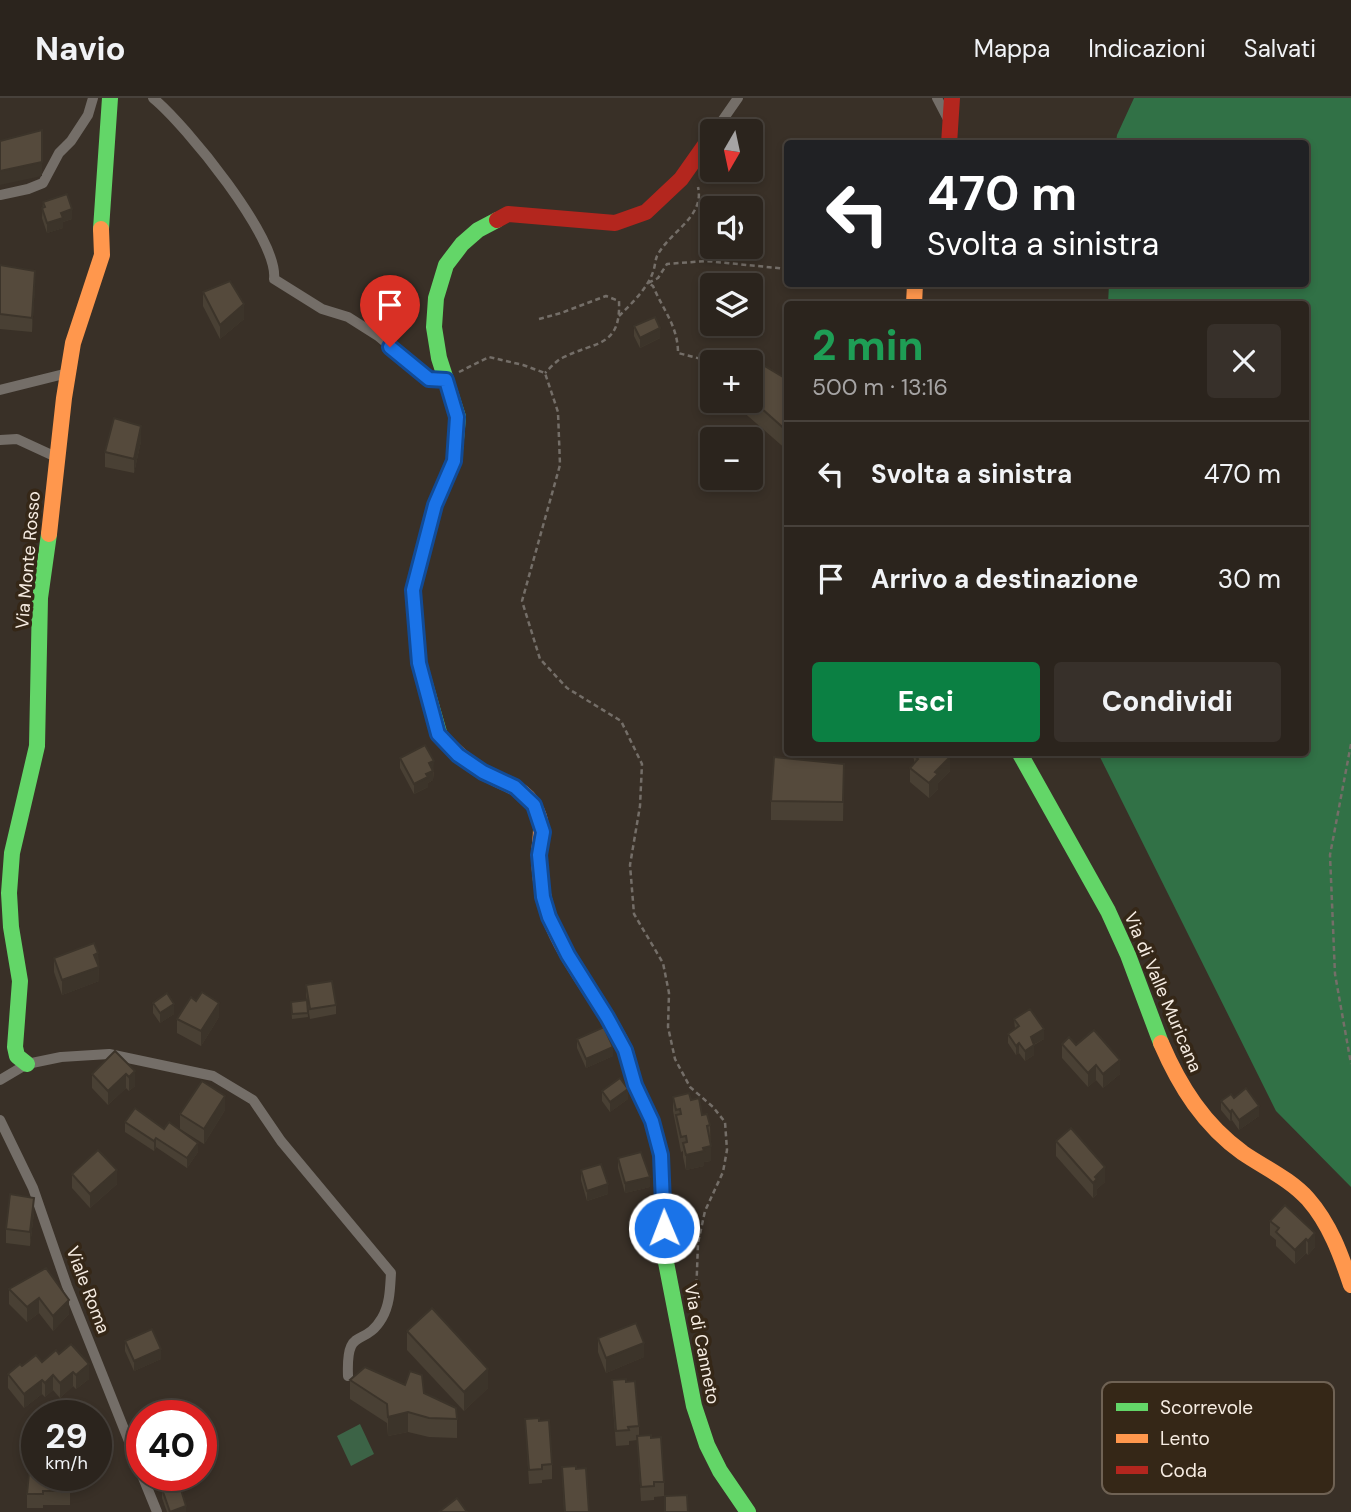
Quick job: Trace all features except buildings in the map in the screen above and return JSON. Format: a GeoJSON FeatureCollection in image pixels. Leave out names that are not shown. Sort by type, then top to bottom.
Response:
{"type":"FeatureCollection","features":[{"type":"Feature","properties":{"kind":"street"},"geometry":{"type":"LineString","coordinates":[[0,195],[43,183],[59,153],[71,141],[88,115],[93,98]]}},
{"type":"Feature","properties":{"kind":"street","name":"Via Monte Rosso"},"geometry":{"type":"LineString","coordinates":[[27,1064],[17,1056],[15,1047],[20,981],[10,927],[12,853],[37,746],[40,598],[68,373],[73,342],[102,255],[101,221],[110,98]]}},
{"type":"Feature","properties":{"kind":"street"},"geometry":{"type":"LineString","coordinates":[[153,98],[172,113],[235,195],[265,244],[275,270],[274,279],[322,309],[348,317],[378,336],[429,379],[446,380]]}},
{"type":"Feature","properties":{"kind":"street"},"geometry":{"type":"LineString","coordinates":[[724,119],[738,98]]}},
{"type":"Feature","properties":{"kind":"street"},"geometry":{"type":"LineString","coordinates":[[937,98],[950,135]]}},
{"type":"Feature","properties":{"kind":"street"},"geometry":{"type":"LineString","coordinates":[[950,135],[952,98]]}},
{"type":"Feature","properties":{"kind":"street","name":"Via di Canneto"},"geometry":{"type":"LineString","coordinates":[[700,152],[681,178],[646,212],[615,223],[508,214],[478,230],[462,244],[446,265],[436,298],[434,327],[439,358],[457,417],[454,461],[435,505],[413,590],[419,663],[438,734],[458,755],[483,772],[515,787],[534,805],[543,832],[539,855],[543,897],[549,917],[568,955],[625,1050],[635,1085],[652,1121],[661,1155],[664,1252],[690,1372],[694,1406],[707,1445],[720,1471],[748,1512]]}},
{"type":"Feature","properties":{"kind":"street"},"geometry":{"type":"LineString","coordinates":[[0,390],[68,373]]}},
{"type":"Feature","properties":{"kind":"street"},"geometry":{"type":"LineString","coordinates":[[0,440],[17,439],[56,457]]}},
{"type":"Feature","properties":{"kind":"street","name":"Via di Valle Muricana"},"geometry":{"type":"LineString","coordinates":[[1021,756],[1106,907],[1169,1062],[1189,1098],[1203,1117],[1231,1144],[1288,1181],[1306,1197],[1332,1236],[1351,1285]]}},
{"type":"Feature","properties":{"kind":"street"},"geometry":{"type":"LineString","coordinates":[[0,1080],[27,1064],[61,1057],[108,1054],[213,1076],[253,1100],[281,1142],[391,1273],[389,1299],[381,1319],[350,1344],[347,1355],[348,1376]]}},
{"type":"Feature","properties":{"kind":"street","name":"Viale Roma"},"geometry":{"type":"LineString","coordinates":[[0,1120],[33,1188],[67,1286],[126,1435]]}},
{"type":"Feature","properties":{"kind":"street","name":"Viale Roma"},"geometry":{"type":"LineString","coordinates":[[148,1491],[157,1512]]}},
{"type":"Feature","properties":{"kind":"path"},"geometry":{"type":"LineString","coordinates":[[619,316],[648,283],[656,257],[695,210],[700,197],[698,187]]}},
{"type":"Feature","properties":{"kind":"path"},"geometry":{"type":"LineString","coordinates":[[648,283],[658,278],[667,264],[706,261],[784,269]]}},
{"type":"Feature","properties":{"kind":"path"},"geometry":{"type":"LineString","coordinates":[[648,283],[653,286],[672,319],[678,340],[678,353],[700,359]]}},
{"type":"Feature","properties":{"kind":"path"},"geometry":{"type":"LineString","coordinates":[[539,318],[561,313],[606,296],[619,301],[615,331],[592,348],[561,358],[545,373]]}},
{"type":"Feature","properties":{"kind":"path"},"geometry":{"type":"LineString","coordinates":[[446,380],[474,363],[489,358],[545,373]]}},
{"type":"Feature","properties":{"kind":"path"},"geometry":{"type":"LineString","coordinates":[[545,373],[558,412],[560,465],[522,601],[540,659],[568,688],[621,720],[642,764],[640,807],[630,865],[634,914],[663,963],[669,993],[668,1027],[675,1059],[690,1087],[713,1107],[724,1122],[727,1150],[723,1172],[705,1211],[698,1243],[694,1333]]}},
{"type":"Feature","properties":{"kind":"path"},"geometry":{"type":"LineString","coordinates":[[1351,744],[1330,855],[1335,974],[1351,1064]]}},
{"type":"Feature","properties":{"kind":"green space"},"geometry":{"type":"Polygon","coordinates":[[[1134,98],[1351,98],[1351,1187],[1276,1111],[1099,756],[1309,756],[1309,301],[1108,301],[1109,287],[1309,287],[1309,140],[1116,140],[1134,98]]]}},
{"type":"Feature","properties":{"kind":"green space"},"geometry":{"type":"Polygon","coordinates":[[[360,1424],[374,1454],[351,1466],[337,1436],[360,1424]]]}},
{"type":"Feature","properties":{"kind":"traffic: fast"},"geometry":{"type":"LineString","coordinates":[[101,229],[110,98]]}},
{"type":"Feature","properties":{"kind":"traffic: fast"},"geometry":{"type":"LineString","coordinates":[[440,736],[419,663],[413,590],[435,505],[454,461],[458,417],[439,358],[434,327],[436,298],[446,265],[462,244],[478,230],[497,220]]}},
{"type":"Feature","properties":{"kind":"traffic: fast"},"geometry":{"type":"LineString","coordinates":[[27,1064],[17,1056],[15,1047],[20,981],[11,927],[9,893],[12,853],[37,746],[40,598],[49,534]]}},
{"type":"Feature","properties":{"kind":"traffic: fast"},"geometry":{"type":"LineString","coordinates":[[1021,756],[1108,911],[1128,955],[1161,1043]]}},
{"type":"Feature","properties":{"kind":"traffic: fast"},"geometry":{"type":"LineString","coordinates":[[626,1052],[635,1085],[652,1121],[661,1155],[664,1252],[694,1406],[707,1445],[720,1471],[748,1512]]}},
{"type":"Feature","properties":{"kind":"traffic: slow"},"geometry":{"type":"LineString","coordinates":[[49,534],[73,343],[102,255],[101,229]]}},
{"type":"Feature","properties":{"kind":"traffic: slow"},"geometry":{"type":"LineString","coordinates":[[914,301],[915,287]]}},
{"type":"Feature","properties":{"kind":"traffic: slow"},"geometry":{"type":"LineString","coordinates":[[440,736],[470,763],[517,789],[534,806],[541,826],[540,873],[549,916],[566,951],[626,1052]]}},
{"type":"Feature","properties":{"kind":"traffic: slow"},"geometry":{"type":"LineString","coordinates":[[1161,1043],[1185,1090],[1216,1130],[1243,1153],[1293,1185],[1316,1209],[1334,1240],[1351,1285]]}},
{"type":"Feature","properties":{"kind":"traffic: jam"},"geometry":{"type":"LineString","coordinates":[[949,140],[952,98]]}},
{"type":"Feature","properties":{"kind":"traffic: jam"},"geometry":{"type":"LineString","coordinates":[[497,220],[508,214],[615,223],[646,212],[681,179],[700,152]]}},
{"type":"Feature","properties":{"kind":"route"},"geometry":{"type":"LineString","coordinates":[[390,347],[429,379],[446,380],[457,417],[454,461],[435,505],[413,590],[419,663],[438,734],[458,755],[483,772],[515,787],[534,805],[543,832],[539,855],[543,897],[549,917],[568,955],[591,989],[625,1050],[635,1085],[652,1121],[661,1155],[664,1228]]}}]}
